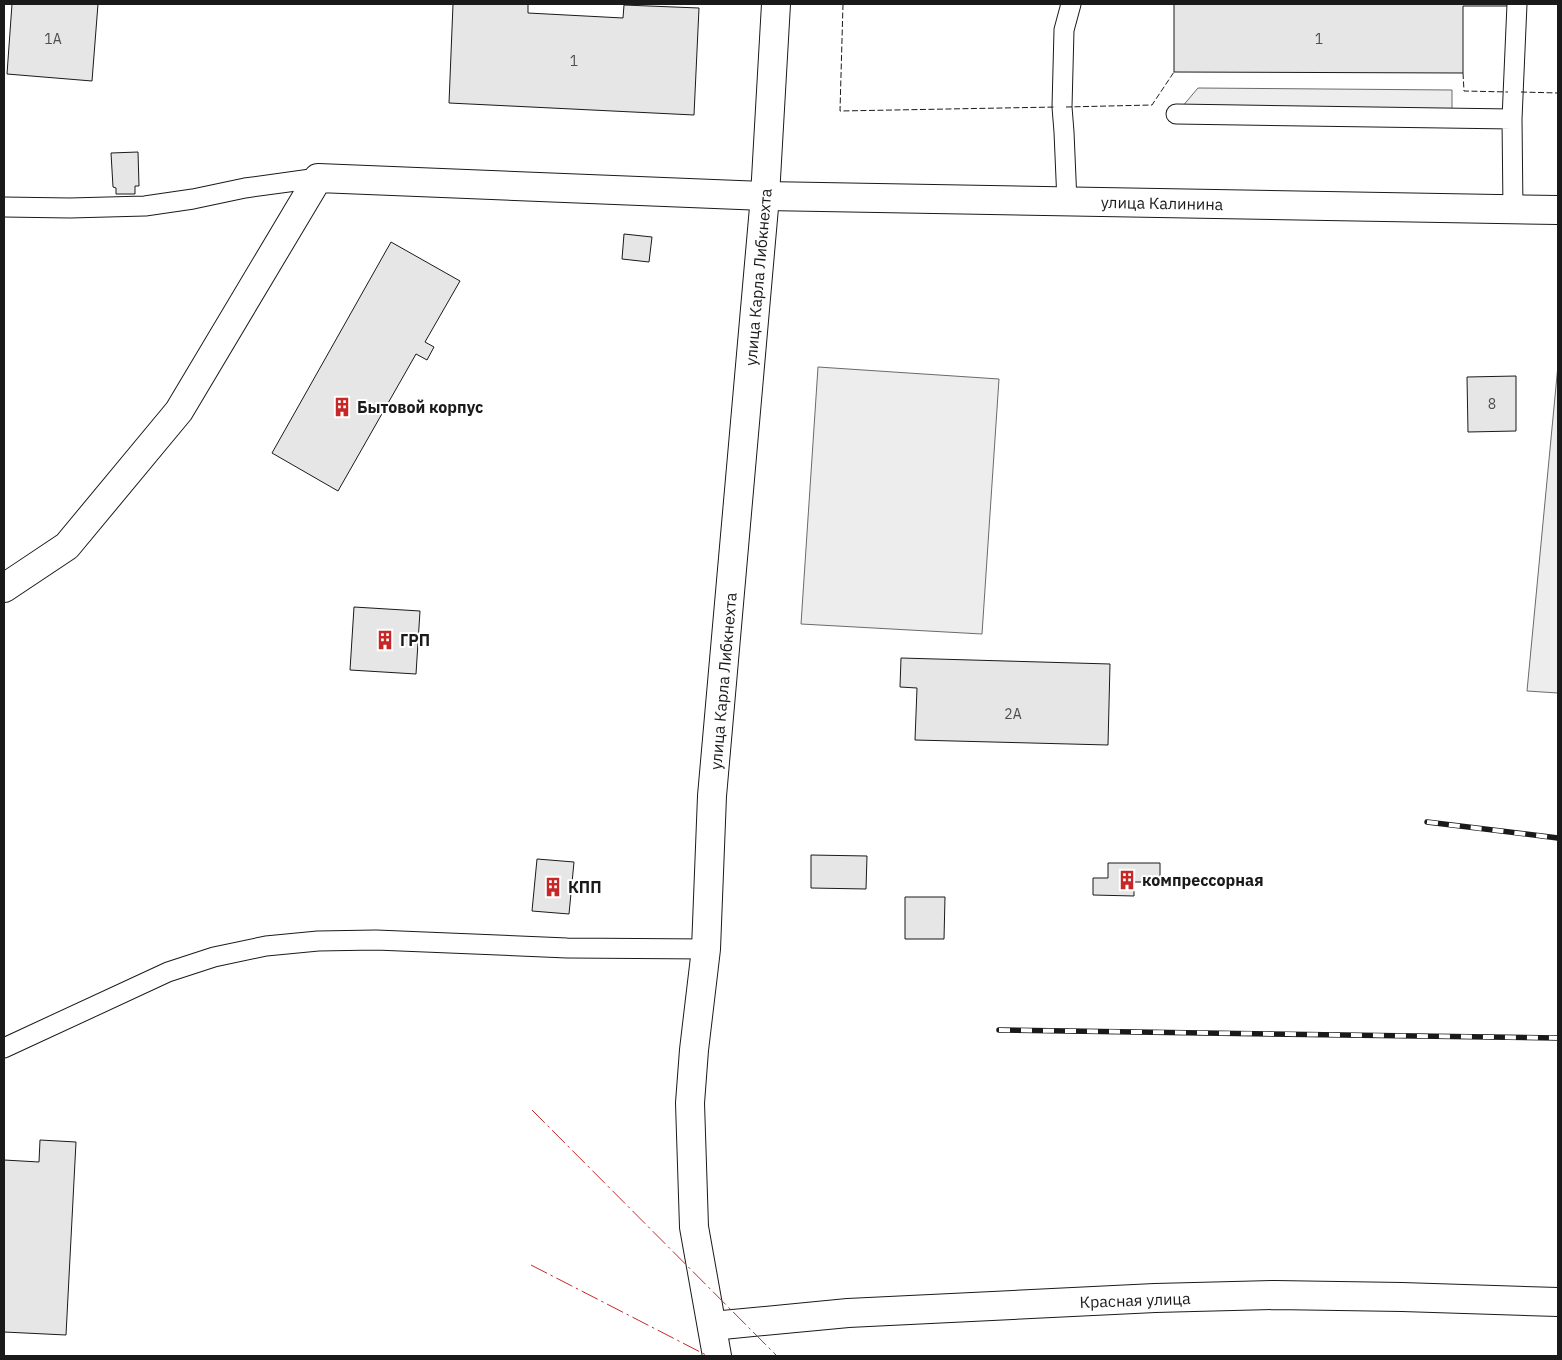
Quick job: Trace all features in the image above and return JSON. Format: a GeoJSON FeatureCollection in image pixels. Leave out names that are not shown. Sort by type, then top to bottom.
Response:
{"type":"FeatureCollection","features":[{"type":"Feature","properties":{"kind":"street","name":"улица Карла Либкнехта"},"geometry":{"type":"LineString","coordinates":[[717,1356],[694,1227],[690,1112],[694,1050],[706,949],[712,796],[765,196],[776,4]]}},
{"type":"Feature","properties":{"kind":"street","name":"улица Калинина"},"geometry":{"type":"LineString","coordinates":[[318,178],[765,196],[1558,210]]}},
{"type":"Feature","properties":{"kind":"street"},"geometry":{"type":"LineString","coordinates":[[4,588],[66,546],[179,411],[318,178]]}},
{"type":"Feature","properties":{"kind":"street","name":"Красная улица"},"geometry":{"type":"LineString","coordinates":[[712,1326],[848,1313],[1195,1297],[1274,1295],[1558,1302]]}},
{"type":"Feature","properties":{"kind":"lane"},"geometry":{"type":"LineString","coordinates":[[1067,202],[1062,107],[1064,30],[1071,4]]}},
{"type":"Feature","properties":{"kind":"lane"},"geometry":{"type":"LineString","coordinates":[[1513,210],[1512,119],[1517,4]]}},
{"type":"Feature","properties":{"kind":"lane"},"geometry":{"type":"LineString","coordinates":[[1176,114],[1512,119]]}},
{"type":"Feature","properties":{"kind":"lane"},"geometry":{"type":"LineString","coordinates":[[4,207],[145,206],[193,199],[245,188],[318,178]]}},
{"type":"Feature","properties":{"kind":"lane"},"geometry":{"type":"LineString","coordinates":[[4,1048],[168,972],[214,957],[266,946],[318,941],[376,940],[567,948],[706,949]]}},
{"type":"Feature","properties":{"kind":"shaded area"},"geometry":{"type":"Polygon","coordinates":[[[1198,88],[1452,90],[1452,119],[1176,114],[1198,88]]]}},
{"type":"Feature","properties":{"kind":"shaded area"},"geometry":{"type":"Polygon","coordinates":[[[1558,365],[1558,693],[1527,691],[1558,365]]]}},
{"type":"Feature","properties":{"kind":"shaded area"},"geometry":{"type":"Polygon","coordinates":[[[818,367],[999,379],[982,634],[801,624],[818,367]]]}},
{"type":"Feature","properties":{"kind":"building"},"geometry":{"type":"Polygon","coordinates":[[[12,4],[98,4],[92,81],[7,74],[12,4]]]}},
{"type":"Feature","properties":{"kind":"building"},"geometry":{"type":"Polygon","coordinates":[[[453,4],[528,4],[528,13],[623,18],[624,5],[699,8],[694,115],[449,103],[453,4]]]}},
{"type":"Feature","properties":{"kind":"building"},"geometry":{"type":"Polygon","coordinates":[[[1174,4],[1509,4],[1509,6],[1463,6],[1463,73],[1174,72],[1174,4]]]}},
{"type":"Feature","properties":{"kind":"building"},"geometry":{"type":"Polygon","coordinates":[[[138,152],[139,186],[135,186],[135,194],[116,194],[116,188],[113,187],[111,153],[138,152]]]}},
{"type":"Feature","properties":{"kind":"building"},"geometry":{"type":"Polygon","coordinates":[[[624,234],[652,237],[649,262],[622,259],[624,234]]]}},
{"type":"Feature","properties":{"kind":"building","name":"Бытовой корпус"},"geometry":{"type":"Polygon","coordinates":[[[391,242],[460,281],[425,342],[434,347],[427,360],[416,354],[338,491],[272,453],[391,242]]]}},
{"type":"Feature","properties":{"kind":"building"},"geometry":{"type":"Polygon","coordinates":[[[1516,376],[1516,431],[1468,432],[1467,377],[1516,376]]]}},
{"type":"Feature","properties":{"kind":"building","name":"ГРП"},"geometry":{"type":"Polygon","coordinates":[[[354,607],[420,611],[416,674],[350,670],[354,607]]]}},
{"type":"Feature","properties":{"kind":"building"},"geometry":{"type":"Polygon","coordinates":[[[901,658],[1110,664],[1108,745],[915,740],[917,688],[900,687],[901,658]]]}},
{"type":"Feature","properties":{"kind":"building"},"geometry":{"type":"Polygon","coordinates":[[[811,855],[867,856],[866,889],[811,888],[811,855]]]}},
{"type":"Feature","properties":{"kind":"building","name":"КПП"},"geometry":{"type":"Polygon","coordinates":[[[537,859],[574,862],[569,914],[532,911],[537,859]]]}},
{"type":"Feature","properties":{"kind":"building","name":"компрессорная"},"geometry":{"type":"Polygon","coordinates":[[[1108,863],[1160,863],[1160,882],[1134,882],[1134,896],[1093,895],[1093,878],[1108,878],[1108,863]]]}},
{"type":"Feature","properties":{"kind":"building"},"geometry":{"type":"Polygon","coordinates":[[[905,897],[945,897],[944,939],[905,939],[905,897]]]}},
{"type":"Feature","properties":{"kind":"building"},"geometry":{"type":"Polygon","coordinates":[[[40,1140],[76,1142],[66,1335],[4,1332],[4,1160],[39,1162],[40,1140]]]}},
{"type":"Feature","properties":{"kind":"railway"},"geometry":{"type":"LineString","coordinates":[[1427,822],[1558,838]]}},
{"type":"Feature","properties":{"kind":"railway"},"geometry":{"type":"LineString","coordinates":[[999,1030],[1558,1038]]}},
{"type":"Feature","properties":{"kind":"fence"},"geometry":{"type":"LineString","coordinates":[[843,4],[840,111],[1056,107]]}},
{"type":"Feature","properties":{"kind":"fence"},"geometry":{"type":"LineString","coordinates":[[1066,107],[1152,105],[1174,72]]}},
{"type":"Feature","properties":{"kind":"fence"},"geometry":{"type":"LineString","coordinates":[[1463,73],[1464,91],[1508,92]]}},
{"type":"Feature","properties":{"kind":"fence"},"geometry":{"type":"LineString","coordinates":[[1521,92],[1558,93]]}},
{"type":"Feature","properties":{"kind":"power"},"geometry":{"type":"LineString","coordinates":[[532,1110],[777,1356]]}},
{"type":"Feature","properties":{"kind":"power"},"geometry":{"type":"LineString","coordinates":[[531,1265],[708,1356]]}},
{"type":"Feature","properties":{"kind":"place","name":"Бытовой корпус"},"geometry":{"type":"Point","coordinates":[342,407]}},
{"type":"Feature","properties":{"kind":"place","name":"ГРП"},"geometry":{"type":"Point","coordinates":[385,640]}},
{"type":"Feature","properties":{"kind":"place","name":"компрессорная"},"geometry":{"type":"Point","coordinates":[1127,880]}},
{"type":"Feature","properties":{"kind":"place","name":"КПП"},"geometry":{"type":"Point","coordinates":[553,887]}}]}
